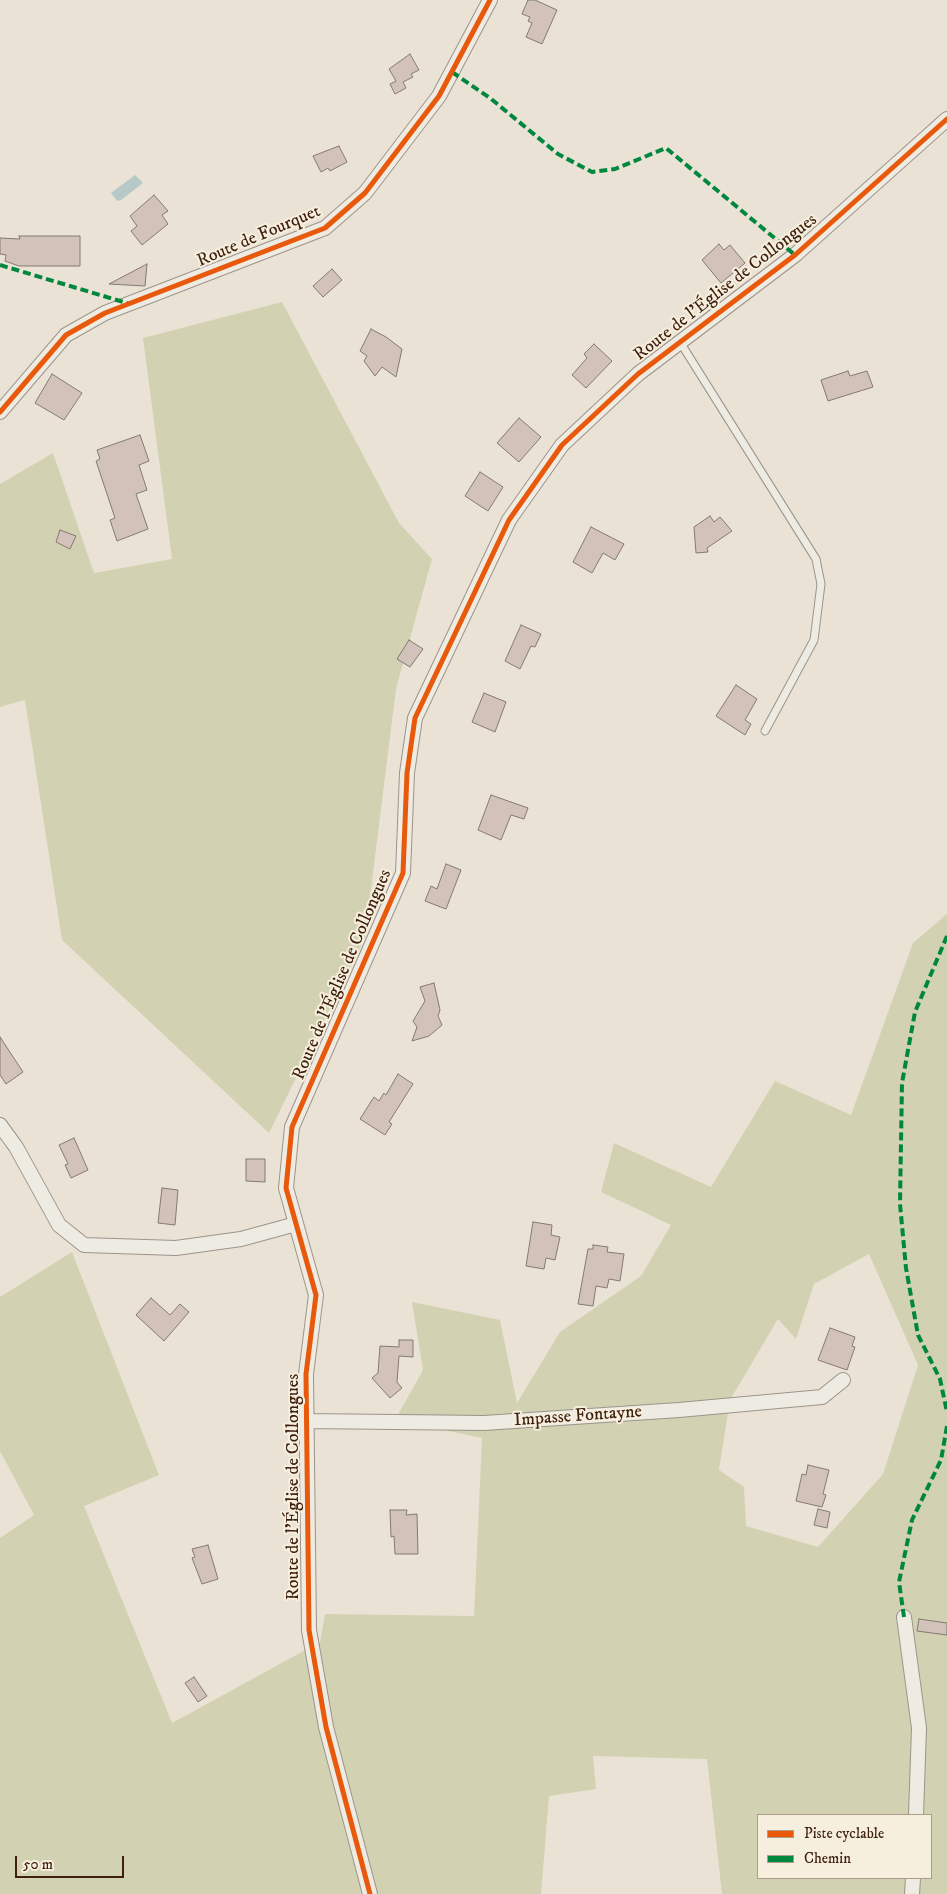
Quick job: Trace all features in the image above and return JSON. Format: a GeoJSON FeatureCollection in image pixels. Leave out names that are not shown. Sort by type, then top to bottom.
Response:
{"type":"FeatureCollection","features":[{"type":"Feature","properties":{"kind":"street","name":"Route de Fourquet"},"geometry":{"type":"LineString","coordinates":[[0,412],[66,335],[105,313],[325,228],[365,193],[440,96],[490,0]]}},
{"type":"Feature","properties":{"kind":"street","name":"Route de l’Église de Collongues"},"geometry":{"type":"LineString","coordinates":[[370,1894],[326,1727],[309,1630],[306,1374],[316,1295],[286,1188],[292,1127],[403,873],[407,773],[415,718],[509,520],[562,445],[638,374],[795,255],[947,119]]}},
{"type":"Feature","properties":{"kind":"street"},"geometry":{"type":"LineString","coordinates":[[0,1125],[16,1146],[59,1225],[84,1245],[176,1248],[241,1239],[296,1224]]}},
{"type":"Feature","properties":{"kind":"street","name":"Impasse Fontayne"},"geometry":{"type":"LineString","coordinates":[[306,1421],[484,1423],[679,1410],[822,1397],[843,1380]]}},
{"type":"Feature","properties":{"kind":"street"},"geometry":{"type":"LineString","coordinates":[[904,1617],[919,1728],[916,1814]]}},
{"type":"Feature","properties":{"kind":"street"},"geometry":{"type":"LineString","coordinates":[[912,1894],[913,1879]]}},
{"type":"Feature","properties":{"kind":"lane"},"geometry":{"type":"LineString","coordinates":[[680,342],[816,559],[821,584],[814,640],[765,731]]}},
{"type":"Feature","properties":{"kind":"green space"},"geometry":{"type":"Polygon","coordinates":[[[282,302],[399,523],[432,559],[396,689],[365,937],[269,1133],[62,940],[25,700],[0,707],[0,484],[53,453],[94,573],[172,559],[143,338],[282,302]]]}},
{"type":"Feature","properties":{"kind":"green space"},"geometry":{"type":"Polygon","coordinates":[[[947,914],[947,1894],[722,1894],[707,1759],[593,1756],[596,1789],[549,1796],[541,1894],[0,1894],[0,1538],[34,1515],[0,1451],[0,1297],[72,1252],[159,1475],[84,1506],[172,1723],[320,1642],[325,1614],[474,1616],[482,1438],[395,1420],[423,1370],[412,1302],[500,1320],[517,1403],[560,1332],[641,1276],[671,1225],[601,1192],[614,1143],[711,1187],[775,1081],[851,1115],[913,943],[947,914]],[[869,1254],[814,1284],[796,1339],[778,1319],[730,1400],[719,1470],[744,1487],[746,1526],[818,1547],[883,1474],[918,1365],[869,1254]]]}},
{"type":"Feature","properties":{"kind":"shaded area"},"geometry":{"type":"Polygon","coordinates":[[[135,175],[143,183],[117,201],[111,193],[135,175]]]}},
{"type":"Feature","properties":{"kind":"building"},"geometry":{"type":"Polygon","coordinates":[[[528,0],[535,0],[557,10],[542,44],[526,37],[532,23],[528,21],[530,17],[522,14],[528,0]]]}},
{"type":"Feature","properties":{"kind":"building"},"geometry":{"type":"Polygon","coordinates":[[[410,54],[419,70],[411,74],[413,77],[403,82],[406,88],[395,94],[390,84],[396,81],[389,69],[410,54]]]}},
{"type":"Feature","properties":{"kind":"building"},"geometry":{"type":"Polygon","coordinates":[[[339,146],[347,162],[330,171],[328,168],[321,172],[313,156],[339,146]]]}},
{"type":"Feature","properties":{"kind":"building"},"geometry":{"type":"Polygon","coordinates":[[[154,195],[168,211],[162,215],[168,224],[142,245],[131,231],[137,226],[130,216],[154,195]]]}},
{"type":"Feature","properties":{"kind":"building"},"geometry":{"type":"Polygon","coordinates":[[[19,236],[80,236],[80,266],[19,266],[5,261],[6,255],[0,254],[0,238],[20,239],[19,236]]]}},
{"type":"Feature","properties":{"kind":"building"},"geometry":{"type":"Polygon","coordinates":[[[719,244],[724,250],[730,245],[745,263],[721,283],[702,260],[719,244]]]}},
{"type":"Feature","properties":{"kind":"building"},"geometry":{"type":"Polygon","coordinates":[[[147,264],[145,286],[109,284],[147,264]]]}},
{"type":"Feature","properties":{"kind":"building"},"geometry":{"type":"Polygon","coordinates":[[[332,269],[342,280],[323,297],[313,286],[332,269]]]}},
{"type":"Feature","properties":{"kind":"building"},"geometry":{"type":"Polygon","coordinates":[[[371,329],[402,349],[396,377],[382,367],[375,376],[364,361],[367,356],[360,351],[371,329]]]}},
{"type":"Feature","properties":{"kind":"building"},"geometry":{"type":"Polygon","coordinates":[[[594,344],[612,361],[586,388],[572,375],[587,358],[584,354],[594,344]]]}},
{"type":"Feature","properties":{"kind":"building"},"geometry":{"type":"Polygon","coordinates":[[[848,371],[850,376],[867,371],[873,387],[828,401],[821,380],[848,371]]]}},
{"type":"Feature","properties":{"kind":"building"},"geometry":{"type":"Polygon","coordinates":[[[52,374],[82,393],[64,420],[35,403],[52,374]]]}},
{"type":"Feature","properties":{"kind":"building"},"geometry":{"type":"Polygon","coordinates":[[[519,418],[541,437],[519,462],[497,443],[519,418]]]}},
{"type":"Feature","properties":{"kind":"building"},"geometry":{"type":"Polygon","coordinates":[[[140,435],[149,461],[139,465],[147,490],[136,494],[148,529],[117,541],[110,520],[115,518],[96,461],[100,459],[97,450],[140,435]]]}},
{"type":"Feature","properties":{"kind":"building"},"geometry":{"type":"Polygon","coordinates":[[[480,472],[503,487],[488,511],[465,496],[480,472]]]}},
{"type":"Feature","properties":{"kind":"building"},"geometry":{"type":"Polygon","coordinates":[[[710,516],[714,522],[720,517],[732,531],[707,548],[708,552],[696,553],[694,527],[710,516]]]}},
{"type":"Feature","properties":{"kind":"building"},"geometry":{"type":"Polygon","coordinates":[[[591,527],[624,544],[615,560],[603,553],[592,573],[573,562],[591,527]]]}},
{"type":"Feature","properties":{"kind":"building"},"geometry":{"type":"Polygon","coordinates":[[[60,530],[76,536],[70,549],[56,542],[60,530]]]}},
{"type":"Feature","properties":{"kind":"building"},"geometry":{"type":"Polygon","coordinates":[[[521,625],[541,634],[535,647],[531,646],[520,669],[505,661],[521,625]]]}},
{"type":"Feature","properties":{"kind":"building"},"geometry":{"type":"Polygon","coordinates":[[[409,640],[423,649],[410,667],[397,659],[409,640]]]}},
{"type":"Feature","properties":{"kind":"building"},"geometry":{"type":"Polygon","coordinates":[[[736,685],[757,699],[745,720],[751,724],[745,735],[716,716],[736,685]]]}},
{"type":"Feature","properties":{"kind":"building"},"geometry":{"type":"Polygon","coordinates":[[[484,693],[506,702],[495,732],[472,722],[484,693]]]}},
{"type":"Feature","properties":{"kind":"building"},"geometry":{"type":"Polygon","coordinates":[[[491,795],[528,808],[524,819],[511,815],[501,840],[478,830],[491,795]]]}},
{"type":"Feature","properties":{"kind":"building"},"geometry":{"type":"Polygon","coordinates":[[[446,864],[461,870],[446,909],[425,901],[431,886],[437,889],[446,864]]]}},
{"type":"Feature","properties":{"kind":"building"},"geometry":{"type":"Polygon","coordinates":[[[434,983],[440,1010],[438,1016],[442,1025],[429,1036],[412,1041],[417,1027],[413,1021],[425,1001],[420,987],[434,983]]]}},
{"type":"Feature","properties":{"kind":"building"},"geometry":{"type":"Polygon","coordinates":[[[0,1037],[23,1072],[6,1084],[0,1075],[0,1037]]]}},
{"type":"Feature","properties":{"kind":"building"},"geometry":{"type":"Polygon","coordinates":[[[398,1074],[413,1084],[389,1122],[392,1124],[385,1135],[360,1119],[374,1097],[379,1101],[384,1093],[386,1095],[398,1074]]]}},
{"type":"Feature","properties":{"kind":"building"},"geometry":{"type":"Polygon","coordinates":[[[74,1138],[88,1170],[71,1178],[65,1165],[68,1164],[59,1145],[74,1138]]]}},
{"type":"Feature","properties":{"kind":"building"},"geometry":{"type":"Polygon","coordinates":[[[246,1159],[265,1159],[265,1182],[246,1181],[246,1159]]]}},
{"type":"Feature","properties":{"kind":"building"},"geometry":{"type":"Polygon","coordinates":[[[162,1188],[178,1190],[175,1225],[158,1223],[162,1188]]]}},
{"type":"Feature","properties":{"kind":"building"},"geometry":{"type":"Polygon","coordinates":[[[533,1222],[552,1225],[551,1235],[560,1237],[555,1260],[546,1258],[544,1269],[526,1266],[533,1222]]]}},
{"type":"Feature","properties":{"kind":"building"},"geometry":{"type":"Polygon","coordinates":[[[593,1245],[608,1247],[607,1252],[624,1254],[620,1281],[609,1279],[607,1288],[596,1286],[593,1306],[578,1304],[588,1249],[593,1249],[593,1245]]]}},
{"type":"Feature","properties":{"kind":"building"},"geometry":{"type":"Polygon","coordinates":[[[151,1298],[170,1315],[180,1304],[189,1312],[164,1341],[136,1315],[151,1298]]]}},
{"type":"Feature","properties":{"kind":"building"},"geometry":{"type":"Polygon","coordinates":[[[830,1328],[855,1337],[852,1346],[855,1347],[847,1370],[818,1360],[830,1328]]]}},
{"type":"Feature","properties":{"kind":"building"},"geometry":{"type":"Polygon","coordinates":[[[399,1340],[413,1340],[413,1357],[399,1356],[397,1382],[402,1388],[390,1398],[372,1378],[378,1373],[380,1346],[399,1347],[399,1340]]]}},
{"type":"Feature","properties":{"kind":"building"},"geometry":{"type":"Polygon","coordinates":[[[808,1465],[829,1470],[823,1494],[826,1495],[822,1507],[796,1501],[802,1474],[806,1475],[808,1465]]]}},
{"type":"Feature","properties":{"kind":"building"},"geometry":{"type":"Polygon","coordinates":[[[818,1509],[830,1512],[827,1528],[814,1525],[818,1509]]]}},
{"type":"Feature","properties":{"kind":"building"},"geometry":{"type":"Polygon","coordinates":[[[390,1510],[407,1510],[406,1515],[417,1514],[418,1554],[395,1554],[394,1536],[391,1537],[390,1510]]]}},
{"type":"Feature","properties":{"kind":"building"},"geometry":{"type":"Polygon","coordinates":[[[208,1545],[218,1579],[202,1584],[192,1558],[195,1557],[192,1549],[208,1545]]]}},
{"type":"Feature","properties":{"kind":"building"},"geometry":{"type":"Polygon","coordinates":[[[919,1619],[947,1623],[947,1635],[917,1631],[919,1619]]]}},
{"type":"Feature","properties":{"kind":"building"},"geometry":{"type":"Polygon","coordinates":[[[194,1677],[207,1696],[198,1702],[185,1683],[194,1677]]]}},
{"type":"Feature","properties":{"kind":"marked path"},"geometry":{"type":"LineString","coordinates":[[452,72],[490,98],[558,154],[592,172],[615,169],[666,148],[795,255]]}},
{"type":"Feature","properties":{"kind":"marked path"},"geometry":{"type":"LineString","coordinates":[[0,265],[130,304]]}},
{"type":"Feature","properties":{"kind":"marked path"},"geometry":{"type":"LineString","coordinates":[[947,936],[915,1012],[902,1083],[900,1204],[906,1268],[918,1335],[940,1379],[947,1412]]}},
{"type":"Feature","properties":{"kind":"marked path"},"geometry":{"type":"LineString","coordinates":[[904,1617],[899,1582],[912,1520],[941,1460],[947,1426]]}},
{"type":"Feature","properties":{"kind":"cycle path"},"geometry":{"type":"LineString","coordinates":[[0,412],[66,335],[105,313],[325,228],[365,193],[439,96],[490,0]]}},
{"type":"Feature","properties":{"kind":"cycle path"},"geometry":{"type":"LineString","coordinates":[[370,1894],[326,1727],[309,1630],[306,1374],[316,1295],[286,1188],[292,1127],[403,873],[407,773],[415,718],[509,520],[562,445],[638,374],[795,255],[947,119]]}}]}
